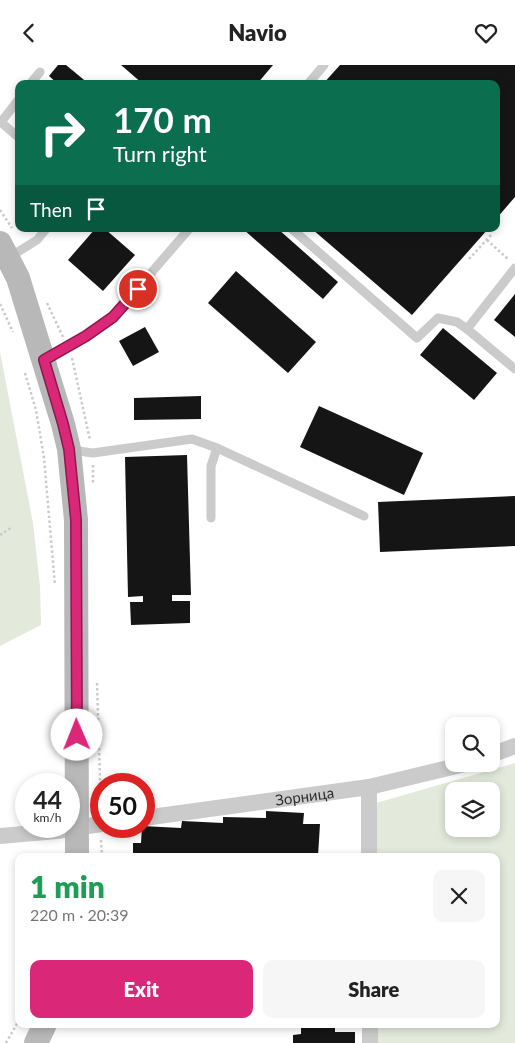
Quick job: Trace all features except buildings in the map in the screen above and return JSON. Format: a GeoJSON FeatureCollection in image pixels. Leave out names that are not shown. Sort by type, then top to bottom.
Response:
{"type":"FeatureCollection","features":[{"type":"Feature","properties":{"kind":"main road"},"geometry":{"type":"LineString","coordinates":[[4,251],[18,278],[34,363],[63,424],[69,449],[76,520],[77,773]]}},
{"type":"Feature","properties":{"kind":"main road"},"geometry":{"type":"LineString","coordinates":[[77,853],[78,838]]}},
{"type":"Feature","properties":{"kind":"main road"},"geometry":{"type":"LineString","coordinates":[[36,1043],[43,1028]]}},
{"type":"Feature","properties":{"kind":"street"},"geometry":{"type":"LineString","coordinates":[[500,752],[515,746]]}},
{"type":"Feature","properties":{"kind":"street","name":"Зорница"},"geometry":{"type":"LineString","coordinates":[[155,816],[369,787],[445,769]]}},
{"type":"Feature","properties":{"kind":"street"},"geometry":{"type":"LineString","coordinates":[[369,787],[369,853]]}},
{"type":"Feature","properties":{"kind":"street"},"geometry":{"type":"LineString","coordinates":[[0,836],[15,835]]}},
{"type":"Feature","properties":{"kind":"street"},"geometry":{"type":"LineString","coordinates":[[370,1028],[370,1043]]}},
{"type":"Feature","properties":{"kind":"lane"},"geometry":{"type":"LineString","coordinates":[[311,80],[324,65]]}},
{"type":"Feature","properties":{"kind":"lane"},"geometry":{"type":"LineString","coordinates":[[33,80],[40,72]]}},
{"type":"Feature","properties":{"kind":"lane"},"geometry":{"type":"LineString","coordinates":[[15,104],[1,122],[15,134]]}},
{"type":"Feature","properties":{"kind":"lane"},"geometry":{"type":"LineString","coordinates":[[4,251],[37,240],[44,232]]}},
{"type":"Feature","properties":{"kind":"lane"},"geometry":{"type":"LineString","coordinates":[[34,363],[86,336],[113,317],[186,232]]}},
{"type":"Feature","properties":{"kind":"lane"},"geometry":{"type":"LineString","coordinates":[[295,232],[417,338],[438,318],[457,322],[515,369]]}},
{"type":"Feature","properties":{"kind":"lane"},"geometry":{"type":"LineString","coordinates":[[467,329],[515,266]]}},
{"type":"Feature","properties":{"kind":"lane"},"geometry":{"type":"LineString","coordinates":[[69,449],[93,453],[192,439],[217,448],[364,516]]}},
{"type":"Feature","properties":{"kind":"lane"},"geometry":{"type":"LineString","coordinates":[[211,518],[210,466],[217,448]]}},
{"type":"Feature","properties":{"kind":"path"},"geometry":{"type":"LineString","coordinates":[[470,259],[492,234]]}},
{"type":"Feature","properties":{"kind":"path"},"geometry":{"type":"LineString","coordinates":[[487,239],[515,266]]}},
{"type":"Feature","properties":{"kind":"path"},"geometry":{"type":"LineString","coordinates":[[0,303],[13,332]]}},
{"type":"Feature","properties":{"kind":"path"},"geometry":{"type":"LineString","coordinates":[[34,363],[36,410],[44,458],[56,591]]}},
{"type":"Feature","properties":{"kind":"path"},"geometry":{"type":"LineString","coordinates":[[0,535],[11,528]]}},
{"type":"Feature","properties":{"kind":"path"},"geometry":{"type":"LineString","coordinates":[[6,1043],[15,1027]]}},
{"type":"Feature","properties":{"kind":"shaded area"},"geometry":{"type":"Polygon","coordinates":[[[0,352],[33,523],[40,586],[41,625],[0,646],[0,352]]]}},
{"type":"Feature","properties":{"kind":"shaded area"},"geometry":{"type":"Polygon","coordinates":[[[515,763],[515,1043],[373,1043],[373,1028],[500,1028],[500,853],[375,853],[376,803],[445,783],[445,837],[500,837],[500,782],[449,782],[484,772],[500,772],[500,767],[515,763]]]}},
{"type":"Feature","properties":{"kind":"route"},"geometry":{"type":"LineString","coordinates":[[77,735],[76,520],[69,449],[44,360],[86,336],[113,317],[138,289]]}}]}
